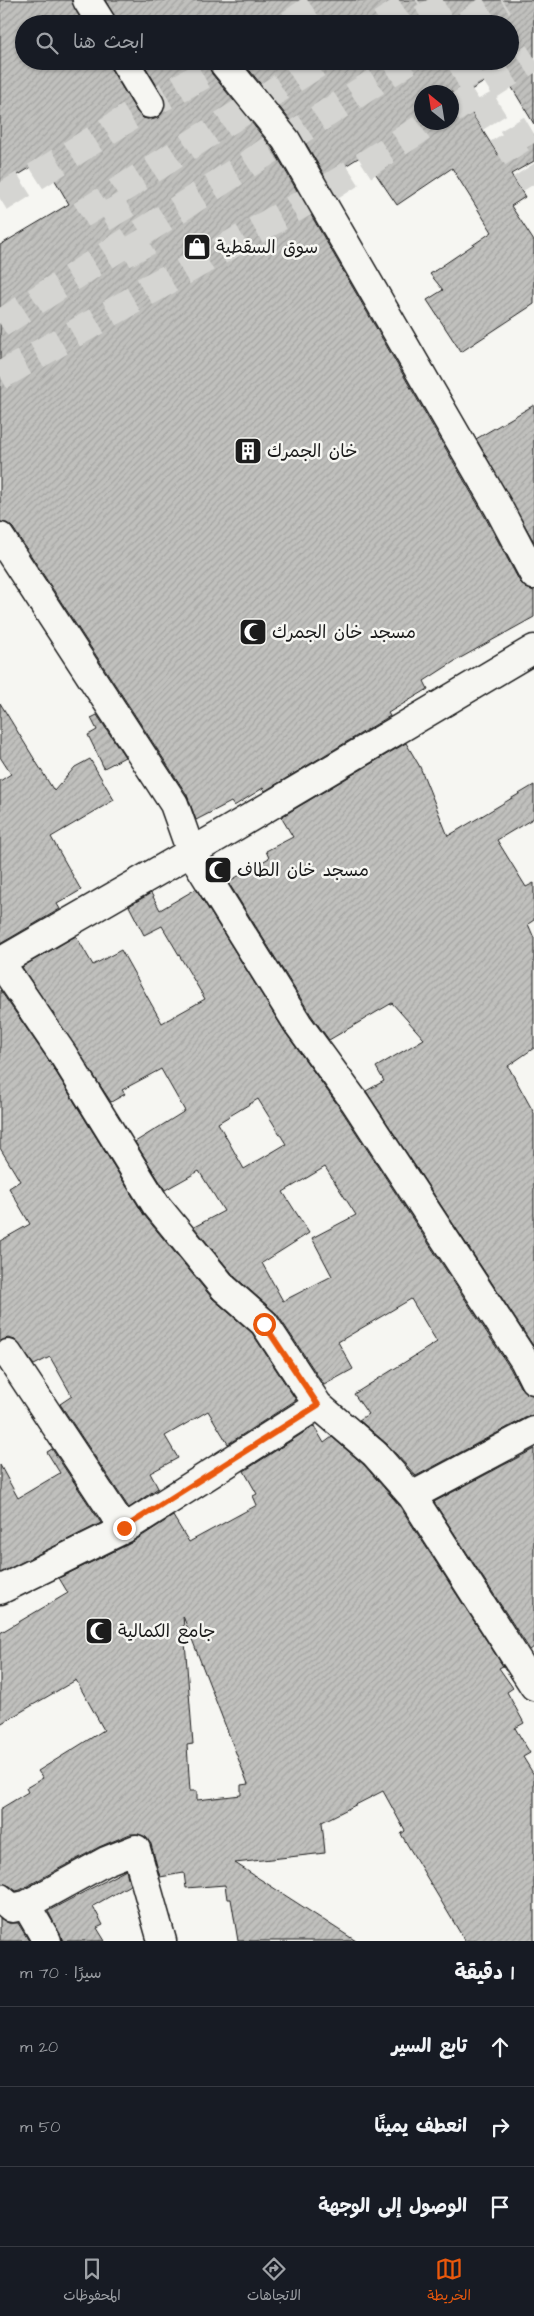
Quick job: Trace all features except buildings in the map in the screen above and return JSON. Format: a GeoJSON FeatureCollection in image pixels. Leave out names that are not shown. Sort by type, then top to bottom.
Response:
{"type":"FeatureCollection","features":[{"type":"Feature","properties":{"kind":"street"},"geometry":{"type":"LineString","coordinates":[[87,0],[96,15]]}},
{"type":"Feature","properties":{"kind":"street"},"geometry":{"type":"LineString","coordinates":[[129,70],[150,104]]}},
{"type":"Feature","properties":{"kind":"street"},"geometry":{"type":"LineString","coordinates":[[229,70],[286,140],[488,491],[534,575]]}},
{"type":"Feature","properties":{"kind":"street"},"geometry":{"type":"LineString","coordinates":[[0,537],[174,804],[191,852],[298,1024],[360,1111],[524,1360],[534,1380]]}},
{"type":"Feature","properties":{"kind":"street"},"geometry":{"type":"LineString","coordinates":[[534,649],[191,852],[0,962],[64,1056],[156,1205],[224,1288],[264,1324],[318,1405],[375,1454],[412,1496],[534,1686]]}},
{"type":"Feature","properties":{"kind":"street"},"geometry":{"type":"LineString","coordinates":[[8,1354],[124,1528]]}},
{"type":"Feature","properties":{"kind":"street"},"geometry":{"type":"LineString","coordinates":[[0,1590],[124,1528],[318,1405]]}},
{"type":"Feature","properties":{"kind":"street"},"geometry":{"type":"LineString","coordinates":[[412,1496],[534,1430]]}},
{"type":"Feature","properties":{"kind":"street"},"geometry":{"type":"LineString","coordinates":[[0,1898],[12,1908],[26,1905],[106,1861],[136,1850],[162,1941]]}},
{"type":"Feature","properties":{"kind":"street"},"geometry":{"type":"LineString","coordinates":[[26,1905],[47,1941]]}},
{"type":"Feature","properties":{"kind":"tunnel"},"geometry":{"type":"LineString","coordinates":[[303,15],[324,0]]}},
{"type":"Feature","properties":{"kind":"tunnel"},"geometry":{"type":"LineString","coordinates":[[395,15],[418,0]]}},
{"type":"Feature","properties":{"kind":"tunnel"},"geometry":{"type":"LineString","coordinates":[[427,0],[435,15]]}},
{"type":"Feature","properties":{"kind":"tunnel"},"geometry":{"type":"LineString","coordinates":[[480,15],[503,0]]}},
{"type":"Feature","properties":{"kind":"tunnel"},"geometry":{"type":"LineString","coordinates":[[519,67],[534,57]]}},
{"type":"Feature","properties":{"kind":"tunnel"},"geometry":{"type":"LineString","coordinates":[[0,199],[150,104],[212,70]]}},
{"type":"Feature","properties":{"kind":"tunnel"},"geometry":{"type":"LineString","coordinates":[[81,215],[308,70]]}},
{"type":"Feature","properties":{"kind":"tunnel"},"geometry":{"type":"LineString","coordinates":[[0,324],[394,70]]}},
{"type":"Feature","properties":{"kind":"tunnel"},"geometry":{"type":"LineString","coordinates":[[466,70],[487,111],[534,184]]}},
{"type":"Feature","properties":{"kind":"tunnel"},"geometry":{"type":"LineString","coordinates":[[459,105],[514,70]]}},
{"type":"Feature","properties":{"kind":"tunnel"},"geometry":{"type":"LineString","coordinates":[[507,143],[534,127]]}},
{"type":"Feature","properties":{"kind":"tunnel"},"geometry":{"type":"LineString","coordinates":[[0,376],[318,195],[419,130]]}},
{"type":"Feature","properties":{"kind":"tunnel"},"geometry":{"type":"LineString","coordinates":[[108,199],[132,239],[157,287]]}},
{"type":"Feature","properties":{"kind":"place","name":"سوق السقطية"},"geometry":{"type":"Point","coordinates":[197,247]}},
{"type":"Feature","properties":{"kind":"place","name":"خان الجمرك"},"geometry":{"type":"Point","coordinates":[248,451]}},
{"type":"Feature","properties":{"kind":"place","name":"مسجد خان الجمرك"},"geometry":{"type":"Point","coordinates":[253,632]}},
{"type":"Feature","properties":{"kind":"place","name":"مسجد خان الطاف"},"geometry":{"type":"Point","coordinates":[218,870]}},
{"type":"Feature","properties":{"kind":"place","name":"جامع الكمالية"},"geometry":{"type":"Point","coordinates":[99,1631]}},
{"type":"Feature","properties":{"kind":"route"},"geometry":{"type":"LineString","coordinates":[[124,1528],[318,1405],[306,1390],[264,1324]]}}]}
